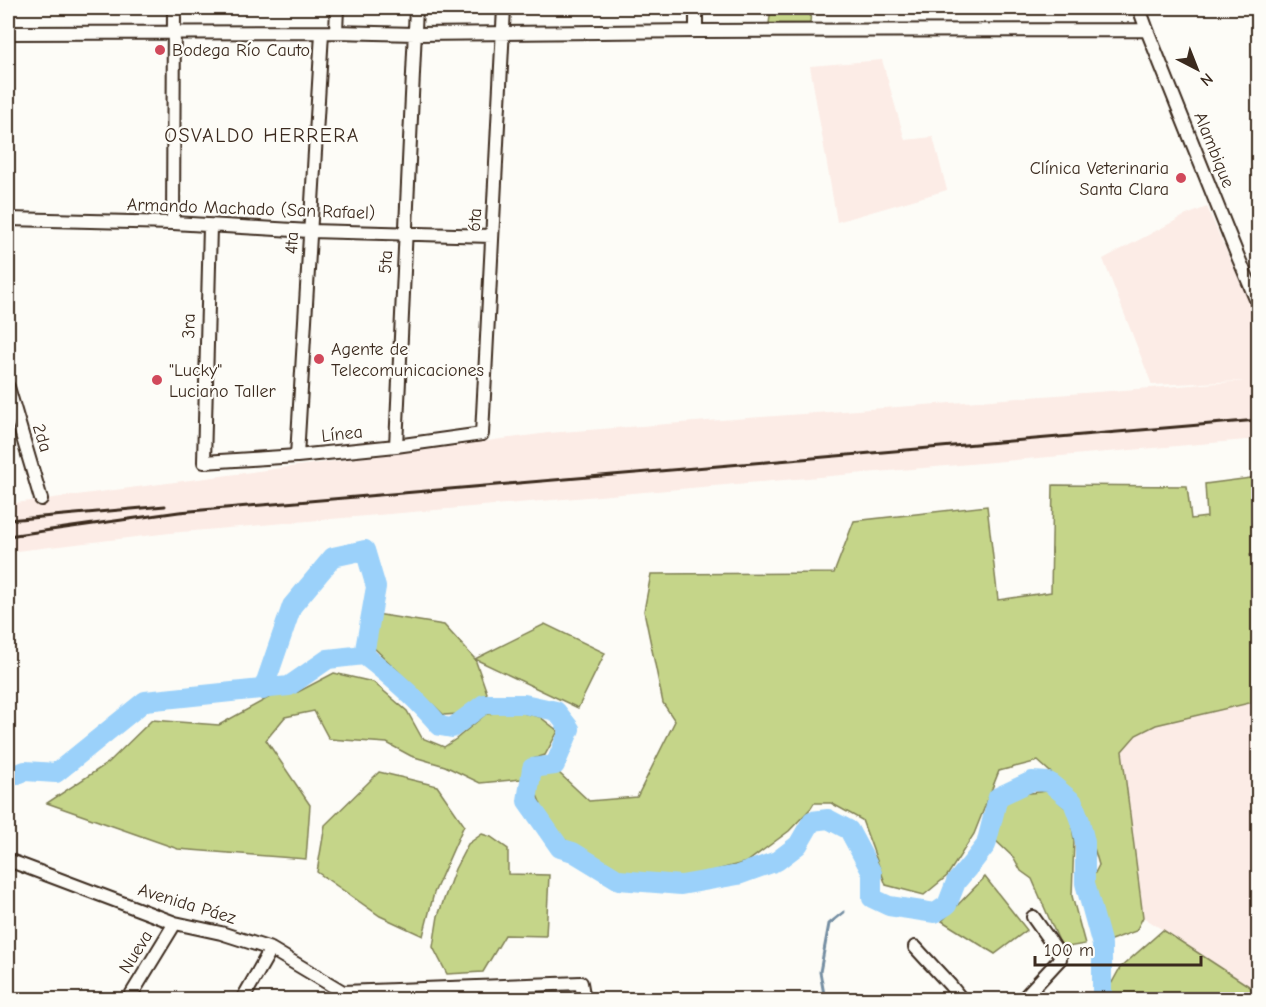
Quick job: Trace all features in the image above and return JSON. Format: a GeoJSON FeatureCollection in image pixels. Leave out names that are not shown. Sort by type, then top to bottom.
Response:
{"type":"FeatureCollection","features":[{"type":"Feature","properties":{"kind":"street"},"geometry":{"type":"LineString","coordinates":[[173,223],[174,8]]}},
{"type":"Feature","properties":{"kind":"street"},"geometry":{"type":"LineString","coordinates":[[336,32],[337,8]]}},
{"type":"Feature","properties":{"kind":"street","name":"5ta"},"geometry":{"type":"LineString","coordinates":[[396,446],[416,8]]}},
{"type":"Feature","properties":{"kind":"street","name":"6ta"},"geometry":{"type":"LineString","coordinates":[[482,434],[504,8]]}},
{"type":"Feature","properties":{"kind":"street"},"geometry":{"type":"LineString","coordinates":[[696,8],[696,31]]}},
{"type":"Feature","properties":{"kind":"street","name":"Alambique"},"geometry":{"type":"LineString","coordinates":[[1139,8],[1258,304]]}},
{"type":"Feature","properties":{"kind":"street"},"geometry":{"type":"LineString","coordinates":[[8,33],[336,32],[415,34],[1147,30]]}},
{"type":"Feature","properties":{"kind":"street","name":"4ta"},"geometry":{"type":"LineString","coordinates":[[297,456],[322,33]]}},
{"type":"Feature","properties":{"kind":"street","name":"Armando Machado (San Rafael)"},"geometry":{"type":"LineString","coordinates":[[8,219],[492,236]]}},
{"type":"Feature","properties":{"kind":"street","name":"3ra"},"geometry":{"type":"LineString","coordinates":[[204,462],[210,226]]}},
{"type":"Feature","properties":{"kind":"street","name":"2da"},"geometry":{"type":"LineString","coordinates":[[8,387],[41,499]]}},
{"type":"Feature","properties":{"kind":"street","name":"Línea"},"geometry":{"type":"LineString","coordinates":[[204,462],[297,456],[482,434]]}},
{"type":"Feature","properties":{"kind":"street","name":"Avenida Páez"},"geometry":{"type":"LineString","coordinates":[[8,860],[175,923],[221,933],[271,949],[343,996]]}},
{"type":"Feature","properties":{"kind":"street"},"geometry":{"type":"LineString","coordinates":[[1022,999],[1060,959],[1060,955],[1033,917]]}},
{"type":"Feature","properties":{"kind":"street","name":"Nueva"},"geometry":{"type":"LineString","coordinates":[[128,999],[175,923]]}},
{"type":"Feature","properties":{"kind":"street"},"geometry":{"type":"LineString","coordinates":[[915,947],[962,999]]}},
{"type":"Feature","properties":{"kind":"street"},"geometry":{"type":"LineString","coordinates":[[242,999],[271,949]]}},
{"type":"Feature","properties":{"kind":"street"},"geometry":{"type":"LineString","coordinates":[[343,996],[581,982],[584,999]]}},
{"type":"Feature","properties":{"kind":"shaded area"},"geometry":{"type":"Polygon","coordinates":[[[882,60],[905,140],[933,137],[947,190],[837,222],[810,66],[882,60]]]}},
{"type":"Feature","properties":{"kind":"shaded area"},"geometry":{"type":"Polygon","coordinates":[[[1207,207],[1258,323],[1258,439],[170,533],[8,552],[8,504],[548,433],[1245,381],[1152,385],[1103,259],[1184,216],[1207,207]]]}},
{"type":"Feature","properties":{"kind":"shaded area"},"geometry":{"type":"Polygon","coordinates":[[[1258,701],[1258,992],[1143,917],[1121,751],[1136,735],[1156,725],[1258,701]]]}},
{"type":"Feature","properties":{"kind":"green space"},"geometry":{"type":"Polygon","coordinates":[[[771,8],[811,8],[810,24],[769,24],[771,8]]]}},
{"type":"Feature","properties":{"kind":"green space"},"geometry":{"type":"Polygon","coordinates":[[[1258,477],[1258,553],[1250,555],[1258,580],[1258,701],[1156,725],[1136,735],[1122,751],[1143,917],[1136,931],[1108,941],[1091,881],[1099,865],[1080,799],[1038,761],[999,771],[974,834],[947,876],[924,895],[886,885],[862,820],[831,803],[814,803],[789,831],[747,862],[697,875],[668,877],[620,873],[579,850],[551,829],[537,795],[537,771],[559,773],[589,801],[637,797],[675,721],[663,703],[644,611],[651,574],[834,573],[854,521],[987,506],[998,600],[1051,592],[1053,485],[1187,486],[1191,519],[1207,517],[1205,484],[1258,477]]]}},
{"type":"Feature","properties":{"kind":"green space"},"geometry":{"type":"Polygon","coordinates":[[[376,614],[444,625],[475,659],[487,693],[459,714],[444,715],[372,646],[376,614]]]}},
{"type":"Feature","properties":{"kind":"green space"},"geometry":{"type":"Polygon","coordinates":[[[545,624],[605,653],[578,708],[475,659],[545,624]]]}},
{"type":"Feature","properties":{"kind":"green space"},"geometry":{"type":"Polygon","coordinates":[[[334,673],[373,682],[407,711],[422,738],[444,747],[486,714],[514,711],[540,717],[558,731],[545,755],[529,760],[521,779],[480,783],[445,766],[411,756],[387,743],[329,739],[314,711],[285,717],[266,740],[310,805],[306,859],[178,849],[47,803],[108,763],[152,720],[219,725],[270,697],[298,692],[334,673]]]}},
{"type":"Feature","properties":{"kind":"green space"},"geometry":{"type":"Polygon","coordinates":[[[379,772],[437,786],[464,825],[434,893],[423,936],[380,916],[317,872],[325,825],[379,772]]]}},
{"type":"Feature","properties":{"kind":"green space"},"geometry":{"type":"Polygon","coordinates":[[[1047,791],[1070,812],[1074,840],[1072,896],[1085,944],[1062,948],[1032,879],[1021,871],[1014,858],[994,839],[1003,804],[1022,794],[1047,791]]]}},
{"type":"Feature","properties":{"kind":"green space"},"geometry":{"type":"Polygon","coordinates":[[[482,834],[491,837],[508,849],[508,874],[549,875],[546,936],[505,935],[483,972],[447,974],[433,947],[438,916],[455,869],[468,844],[482,834]]]}},
{"type":"Feature","properties":{"kind":"green space"},"geometry":{"type":"Polygon","coordinates":[[[985,877],[1027,930],[995,954],[942,921],[985,877]]]}},
{"type":"Feature","properties":{"kind":"green space"},"geometry":{"type":"Polygon","coordinates":[[[1163,930],[1258,992],[1258,999],[1103,999],[1120,968],[1163,930]]]}},
{"type":"Feature","properties":{"kind":"waterway"},"geometry":{"type":"LineString","coordinates":[[263,690],[292,606],[333,557],[365,550],[376,587],[364,655]]}},
{"type":"Feature","properties":{"kind":"waterway"},"geometry":{"type":"LineString","coordinates":[[8,778],[25,771],[56,773],[145,701],[289,686],[328,659],[364,655],[404,689],[440,726],[452,728],[484,704],[524,704],[556,711],[570,729],[555,765],[532,768],[527,801],[560,848],[573,852],[619,880],[681,885],[738,875],[777,861],[798,845],[812,821],[828,819],[849,830],[872,873],[872,898],[889,906],[935,913],[947,905],[956,882],[986,845],[998,797],[1032,781],[1049,782],[1073,802],[1080,821],[1085,842],[1085,883],[1102,945],[1102,1000]]}},
{"type":"Feature","properties":{"kind":"waterway"},"geometry":{"type":"LineString","coordinates":[[825,1000],[820,972],[829,924],[844,912]]}},
{"type":"Feature","properties":{"kind":"railway"},"geometry":{"type":"LineString","coordinates":[[8,536],[179,512],[1258,420]]}},
{"type":"Feature","properties":{"kind":"railway"},"geometry":{"type":"LineString","coordinates":[[8,520],[165,506]]}},
{"type":"Feature","properties":{"kind":"place","name":"Bodega Río Cauto"},"geometry":{"type":"Point","coordinates":[160,50]}},
{"type":"Feature","properties":{"kind":"place","name":"Clínica Veterinaria Santa Clara"},"geometry":{"type":"Point","coordinates":[1181,178]}},
{"type":"Feature","properties":{"kind":"place","name":"Agente de Telecomunicaciones"},"geometry":{"type":"Point","coordinates":[319,359]}},
{"type":"Feature","properties":{"kind":"place","name":"\"Lucky\" Luciano Taller"},"geometry":{"type":"Point","coordinates":[157,380]}},
{"type":"Feature","properties":{"kind":"district","name":"OSVALDO HERRERA"},"geometry":{"type":"Point","coordinates":[262,135]}}]}
